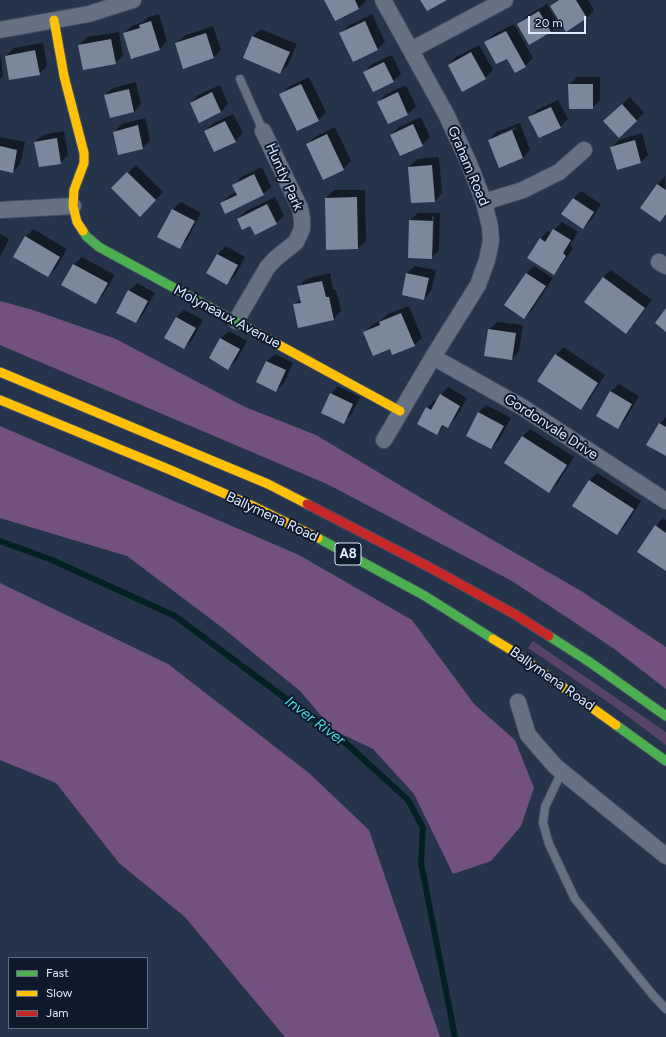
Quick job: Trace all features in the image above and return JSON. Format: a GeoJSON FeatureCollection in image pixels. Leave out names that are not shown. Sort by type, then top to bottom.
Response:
{"type":"FeatureCollection","features":[{"type":"Feature","properties":{"kind":"main road","name":"Molyneaux Avenue"},"geometry":{"type":"LineString","coordinates":[[54,20],[64,76],[85,158],[83,169],[74,190],[73,206],[80,229],[86,236],[96,245],[400,411]]}},
{"type":"Feature","properties":{"kind":"main road","name":"Ballymena Road"},"geometry":{"type":"LineString","coordinates":[[0,372],[268,484],[429,567],[516,615],[591,663],[666,716]]}},
{"type":"Feature","properties":{"kind":"main road","name":"Ballymena Road"},"geometry":{"type":"LineString","coordinates":[[0,400],[168,469],[253,506],[324,541],[425,596],[511,650],[666,761]]}},
{"type":"Feature","properties":{"kind":"street"},"geometry":{"type":"LineString","coordinates":[[0,30],[94,12],[133,0]]}},
{"type":"Feature","properties":{"kind":"street","name":"Graham Road"},"geometry":{"type":"LineString","coordinates":[[383,0],[457,137],[473,172],[484,202],[490,227],[491,241],[483,272],[470,298],[400,411],[384,440]]}},
{"type":"Feature","properties":{"kind":"street"},"geometry":{"type":"LineString","coordinates":[[411,50],[505,0]]}},
{"type":"Feature","properties":{"kind":"street","name":"Huntly Park"},"geometry":{"type":"LineString","coordinates":[[236,322],[267,268],[275,259],[296,242],[302,229],[300,208],[263,131]]}},
{"type":"Feature","properties":{"kind":"street"},"geometry":{"type":"LineString","coordinates":[[484,202],[523,190],[559,172],[584,150]]}},
{"type":"Feature","properties":{"kind":"street"},"geometry":{"type":"LineString","coordinates":[[0,210],[73,206]]}},
{"type":"Feature","properties":{"kind":"street","name":"Gordonvale Drive"},"geometry":{"type":"LineString","coordinates":[[433,357],[522,407],[666,501]]}},
{"type":"Feature","properties":{"kind":"street"},"geometry":{"type":"LineString","coordinates":[[518,702],[528,735],[555,766],[666,856]]}},
{"type":"Feature","properties":{"kind":"lane"},"geometry":{"type":"LineString","coordinates":[[240,79],[263,131]]}},
{"type":"Feature","properties":{"kind":"lane"},"geometry":{"type":"LineString","coordinates":[[562,771],[545,807],[542,823],[549,844],[575,899],[652,994],[666,1009]]}},
{"type":"Feature","properties":{"kind":"shaded area"},"geometry":{"type":"Polygon","coordinates":[[[0,301],[33,310],[116,339],[245,407],[316,435],[581,591],[666,647],[666,689],[613,648],[512,581],[327,484],[0,345],[0,301]]]}},
{"type":"Feature","properties":{"kind":"shaded area"},"geometry":{"type":"Polygon","coordinates":[[[0,426],[299,555],[412,620],[474,704],[515,740],[534,788],[521,826],[491,861],[453,874],[414,794],[373,749],[333,730],[300,691],[224,629],[127,556],[0,518],[0,426]]]}},
{"type":"Feature","properties":{"kind":"shaded area"},"geometry":{"type":"Polygon","coordinates":[[[0,583],[168,664],[309,773],[369,830],[440,1037],[285,1037],[185,917],[119,863],[56,783],[0,760],[0,583]]]}},
{"type":"Feature","properties":{"kind":"shaded area"},"geometry":{"type":"Polygon","coordinates":[[[533,641],[666,732],[666,745],[615,707],[528,648],[533,641]]]}},
{"type":"Feature","properties":{"kind":"building"},"geometry":{"type":"Polygon","coordinates":[[[324,0],[355,0],[359,9],[335,21],[324,0]]]}},
{"type":"Feature","properties":{"kind":"building"},"geometry":{"type":"Polygon","coordinates":[[[420,0],[447,0],[427,11],[420,0]]]}},
{"type":"Feature","properties":{"kind":"building"},"geometry":{"type":"Polygon","coordinates":[[[559,0],[576,0],[587,18],[566,32],[550,6],[559,0]]]}},
{"type":"Feature","properties":{"kind":"building"},"geometry":{"type":"Polygon","coordinates":[[[539,11],[551,32],[529,45],[517,24],[539,11]]]}},
{"type":"Feature","properties":{"kind":"building"},"geometry":{"type":"Polygon","coordinates":[[[151,21],[160,50],[131,59],[123,33],[140,28],[139,25],[151,21]]]}},
{"type":"Feature","properties":{"kind":"building"},"geometry":{"type":"Polygon","coordinates":[[[365,21],[378,50],[353,62],[339,33],[365,21]]]}},
{"type":"Feature","properties":{"kind":"building"},"geometry":{"type":"Polygon","coordinates":[[[506,31],[526,67],[515,73],[507,59],[496,64],[484,42],[506,31]]]}},
{"type":"Feature","properties":{"kind":"building"},"geometry":{"type":"Polygon","coordinates":[[[206,33],[214,58],[183,69],[175,43],[206,33]]]}},
{"type":"Feature","properties":{"kind":"building"},"geometry":{"type":"Polygon","coordinates":[[[252,36],[290,52],[280,74],[243,58],[252,36]]]}},
{"type":"Feature","properties":{"kind":"building"},"geometry":{"type":"Polygon","coordinates":[[[111,39],[116,64],[83,70],[78,45],[111,39]]]}},
{"type":"Feature","properties":{"kind":"building"},"geometry":{"type":"Polygon","coordinates":[[[35,50],[40,75],[9,80],[5,56],[35,50]]]}},
{"type":"Feature","properties":{"kind":"building"},"geometry":{"type":"Polygon","coordinates":[[[471,52],[486,79],[462,92],[448,65],[471,52]]]}},
{"type":"Feature","properties":{"kind":"building"},"geometry":{"type":"Polygon","coordinates":[[[384,62],[394,82],[373,92],[363,72],[384,62]]]}},
{"type":"Feature","properties":{"kind":"building"},"geometry":{"type":"Polygon","coordinates":[[[301,84],[319,121],[297,131],[279,94],[301,84]]]}},
{"type":"Feature","properties":{"kind":"building"},"geometry":{"type":"Polygon","coordinates":[[[568,84],[593,84],[593,109],[569,109],[568,84]]]}},
{"type":"Feature","properties":{"kind":"building"},"geometry":{"type":"Polygon","coordinates":[[[129,89],[134,112],[110,118],[104,95],[129,89]]]}},
{"type":"Feature","properties":{"kind":"building"},"geometry":{"type":"Polygon","coordinates":[[[212,92],[221,112],[199,123],[190,103],[212,92]]]}},
{"type":"Feature","properties":{"kind":"building"},"geometry":{"type":"Polygon","coordinates":[[[398,92],[408,115],[388,124],[377,102],[398,92]]]}},
{"type":"Feature","properties":{"kind":"building"},"geometry":{"type":"Polygon","coordinates":[[[622,104],[637,121],[619,138],[603,121],[622,104]]]}},
{"type":"Feature","properties":{"kind":"building"},"geometry":{"type":"Polygon","coordinates":[[[551,107],[561,128],[539,138],[528,117],[551,107]]]}},
{"type":"Feature","properties":{"kind":"building"},"geometry":{"type":"Polygon","coordinates":[[[225,121],[236,142],[214,152],[204,131],[225,121]]]}},
{"type":"Feature","properties":{"kind":"building"},"geometry":{"type":"Polygon","coordinates":[[[413,124],[423,146],[400,156],[390,135],[413,124]]]}},
{"type":"Feature","properties":{"kind":"building"},"geometry":{"type":"Polygon","coordinates":[[[138,125],[143,149],[118,155],[113,132],[138,125]]]}},
{"type":"Feature","properties":{"kind":"building"},"geometry":{"type":"Polygon","coordinates":[[[512,130],[523,158],[499,168],[488,140],[512,130]]]}},
{"type":"Feature","properties":{"kind":"building"},"geometry":{"type":"Polygon","coordinates":[[[327,134],[344,170],[323,180],[306,144],[327,134]]]}},
{"type":"Feature","properties":{"kind":"building"},"geometry":{"type":"Polygon","coordinates":[[[57,138],[61,164],[39,167],[34,142],[57,138]]]}},
{"type":"Feature","properties":{"kind":"building"},"geometry":{"type":"Polygon","coordinates":[[[635,140],[641,163],[617,170],[610,147],[635,140]]]}},
{"type":"Feature","properties":{"kind":"building"},"geometry":{"type":"Polygon","coordinates":[[[0,146],[17,150],[13,173],[0,170],[0,146]]]}},
{"type":"Feature","properties":{"kind":"building"},"geometry":{"type":"Polygon","coordinates":[[[432,165],[435,202],[411,203],[408,167],[432,165]]]}},
{"type":"Feature","properties":{"kind":"building"},"geometry":{"type":"Polygon","coordinates":[[[127,172],[156,200],[140,217],[111,188],[127,172]]]}},
{"type":"Feature","properties":{"kind":"building"},"geometry":{"type":"Polygon","coordinates":[[[254,174],[264,195],[225,214],[220,203],[237,195],[232,185],[254,174]]]}},
{"type":"Feature","properties":{"kind":"building"},"geometry":{"type":"Polygon","coordinates":[[[657,184],[666,190],[666,214],[660,222],[640,208],[657,184]]]}},
{"type":"Feature","properties":{"kind":"building"},"geometry":{"type":"Polygon","coordinates":[[[357,197],[358,249],[326,250],[325,198],[357,197]]]}},
{"type":"Feature","properties":{"kind":"building"},"geometry":{"type":"Polygon","coordinates":[[[573,198],[594,212],[583,229],[561,214],[573,198]]]}},
{"type":"Feature","properties":{"kind":"building"},"geometry":{"type":"Polygon","coordinates":[[[267,204],[277,224],[255,235],[250,226],[242,230],[237,219],[267,204]]]}},
{"type":"Feature","properties":{"kind":"building"},"geometry":{"type":"Polygon","coordinates":[[[172,209],[195,221],[180,249],[157,237],[172,209]]]}},
{"type":"Feature","properties":{"kind":"building"},"geometry":{"type":"Polygon","coordinates":[[[409,220],[433,221],[432,259],[408,258],[409,220]]]}},
{"type":"Feature","properties":{"kind":"building"},"geometry":{"type":"Polygon","coordinates":[[[553,229],[571,240],[563,253],[566,256],[554,275],[527,258],[540,238],[545,242],[553,229]]]}},
{"type":"Feature","properties":{"kind":"building"},"geometry":{"type":"Polygon","coordinates":[[[25,236],[60,257],[48,277],[13,257],[25,236]]]}},
{"type":"Feature","properties":{"kind":"building"},"geometry":{"type":"Polygon","coordinates":[[[217,254],[238,265],[227,285],[206,273],[217,254]]]}},
{"type":"Feature","properties":{"kind":"building"},"geometry":{"type":"Polygon","coordinates":[[[73,264],[108,283],[96,304],[61,285],[73,264]]]}},
{"type":"Feature","properties":{"kind":"building"},"geometry":{"type":"Polygon","coordinates":[[[406,273],[429,278],[424,300],[402,295],[406,273]]]}},
{"type":"Feature","properties":{"kind":"building"},"geometry":{"type":"Polygon","coordinates":[[[526,273],[546,286],[524,319],[504,305],[526,273]]]}},
{"type":"Feature","properties":{"kind":"building"},"geometry":{"type":"Polygon","coordinates":[[[603,277],[645,308],[626,334],[584,302],[603,277]]]}},
{"type":"Feature","properties":{"kind":"building"},"geometry":{"type":"Polygon","coordinates":[[[322,281],[326,297],[329,297],[334,320],[298,328],[293,304],[301,303],[297,286],[322,281]]]}},
{"type":"Feature","properties":{"kind":"building"},"geometry":{"type":"Polygon","coordinates":[[[128,290],[148,301],[136,323],[116,313],[128,290]]]}},
{"type":"Feature","properties":{"kind":"building"},"geometry":{"type":"Polygon","coordinates":[[[666,308],[666,332],[655,323],[666,308]]]}},
{"type":"Feature","properties":{"kind":"building"},"geometry":{"type":"Polygon","coordinates":[[[401,313],[415,346],[392,355],[390,349],[373,356],[363,332],[380,325],[379,322],[401,313]]]}},
{"type":"Feature","properties":{"kind":"building"},"geometry":{"type":"Polygon","coordinates":[[[176,317],[196,328],[184,349],[164,338],[176,317]]]}},
{"type":"Feature","properties":{"kind":"building"},"geometry":{"type":"Polygon","coordinates":[[[488,329],[516,333],[512,360],[484,356],[488,329]]]}},
{"type":"Feature","properties":{"kind":"building"},"geometry":{"type":"Polygon","coordinates":[[[220,338],[240,349],[228,370],[209,358],[220,338]]]}},
{"type":"Feature","properties":{"kind":"building"},"geometry":{"type":"Polygon","coordinates":[[[555,354],[598,383],[581,410],[537,381],[555,354]]]}},
{"type":"Feature","properties":{"kind":"building"},"geometry":{"type":"Polygon","coordinates":[[[266,361],[286,370],[276,392],[256,382],[266,361]]]}},
{"type":"Feature","properties":{"kind":"building"},"geometry":{"type":"Polygon","coordinates":[[[610,391],[632,404],[618,429],[596,416],[610,391]]]}},
{"type":"Feature","properties":{"kind":"building"},"geometry":{"type":"Polygon","coordinates":[[[330,393],[353,404],[344,424],[321,413],[330,393]]]}},
{"type":"Feature","properties":{"kind":"building"},"geometry":{"type":"Polygon","coordinates":[[[440,394],[460,406],[448,428],[442,425],[437,435],[417,424],[426,407],[431,410],[440,394]]]}},
{"type":"Feature","properties":{"kind":"building"},"geometry":{"type":"Polygon","coordinates":[[[478,412],[504,426],[491,449],[466,436],[478,412]]]}},
{"type":"Feature","properties":{"kind":"building"},"geometry":{"type":"Polygon","coordinates":[[[659,423],[666,427],[666,456],[646,445],[659,423]]]}},
{"type":"Feature","properties":{"kind":"building"},"geometry":{"type":"Polygon","coordinates":[[[522,436],[567,465],[549,493],[504,463],[522,436]]]}},
{"type":"Feature","properties":{"kind":"building"},"geometry":{"type":"Polygon","coordinates":[[[589,480],[634,509],[617,535],[572,506],[589,480]]]}},
{"type":"Feature","properties":{"kind":"building"},"geometry":{"type":"Polygon","coordinates":[[[655,525],[666,533],[666,571],[637,552],[655,525]]]}},
{"type":"Feature","properties":{"kind":"waterway","name":"Inver River"},"geometry":{"type":"LineString","coordinates":[[0,541],[52,560],[175,616],[348,745],[408,800],[423,828],[421,863],[455,1037]]}},
{"type":"Feature","properties":{"kind":"traffic: fast"},"geometry":{"type":"LineString","coordinates":[[83,231],[86,236],[99,247],[257,333]]}},
{"type":"Feature","properties":{"kind":"traffic: fast"},"geometry":{"type":"LineString","coordinates":[[318,538],[425,596],[493,639]]}},
{"type":"Feature","properties":{"kind":"traffic: fast"},"geometry":{"type":"LineString","coordinates":[[549,636],[591,663],[666,716]]}},
{"type":"Feature","properties":{"kind":"traffic: fast"},"geometry":{"type":"LineString","coordinates":[[616,725],[666,761]]}},
{"type":"Feature","properties":{"kind":"traffic: slow"},"geometry":{"type":"LineString","coordinates":[[54,20],[64,76],[84,153],[84,163],[74,190],[73,206],[77,222],[83,231]]}},
{"type":"Feature","properties":{"kind":"traffic: slow"},"geometry":{"type":"LineString","coordinates":[[257,333],[400,411]]}},
{"type":"Feature","properties":{"kind":"traffic: slow"},"geometry":{"type":"LineString","coordinates":[[0,372],[268,484],[307,504]]}},
{"type":"Feature","properties":{"kind":"traffic: slow"},"geometry":{"type":"LineString","coordinates":[[0,400],[168,469],[253,506],[318,538]]}},
{"type":"Feature","properties":{"kind":"traffic: slow"},"geometry":{"type":"LineString","coordinates":[[493,639],[511,650],[616,725]]}},
{"type":"Feature","properties":{"kind":"traffic: jam"},"geometry":{"type":"LineString","coordinates":[[307,504],[429,567],[516,615],[549,636]]}}]}
